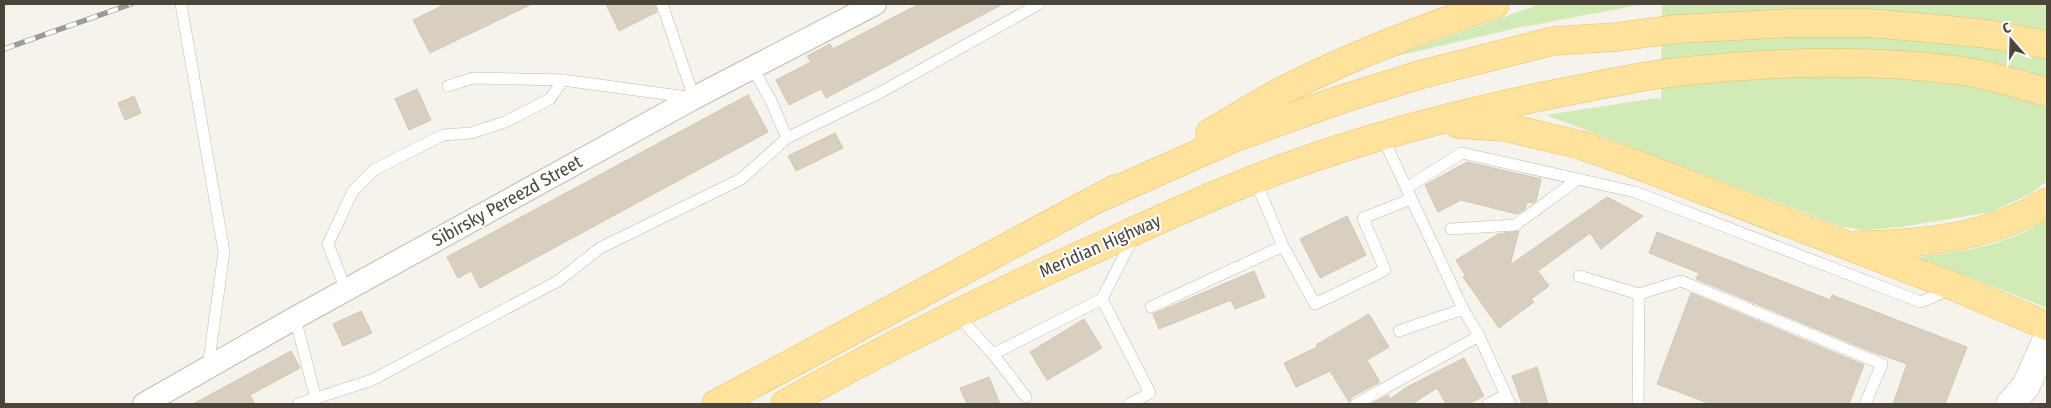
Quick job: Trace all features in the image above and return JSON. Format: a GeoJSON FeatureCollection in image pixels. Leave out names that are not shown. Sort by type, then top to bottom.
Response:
{"type":"FeatureCollection","features":[{"type":"Feature","properties":{"kind":"main road"},"geometry":{"type":"LineString","coordinates":[[716,404],[1099,198],[1286,89],[1357,56],[1422,29],[1495,4]]}},
{"type":"Feature","properties":{"kind":"main road"},"geometry":{"type":"LineString","coordinates":[[1099,198],[1236,137],[1339,100],[1410,78],[1553,41],[1616,37],[1725,25],[1869,23],[1988,34],[2047,45]]}},
{"type":"Feature","properties":{"kind":"main road","name":"Meridian Highway"},"geometry":{"type":"LineString","coordinates":[[785,404],[898,342],[956,313],[1137,229],[1315,156],[1429,122],[1540,96],[1666,73],[1734,67],[1802,64],[1891,65],[1965,72],[2047,92]]}},
{"type":"Feature","properties":{"kind":"main road"},"geometry":{"type":"LineString","coordinates":[[1429,122],[1504,127],[1581,145],[1641,180],[1848,245],[2047,326]]}},
{"type":"Feature","properties":{"kind":"main road"},"geometry":{"type":"LineString","coordinates":[[1848,245],[1935,240],[1978,231],[2024,216],[2047,202]]}},
{"type":"Feature","properties":{"kind":"street","name":"Sibirsky Pereezd Street"},"geometry":{"type":"LineString","coordinates":[[144,404],[295,318],[694,98],[875,4]]}},
{"type":"Feature","properties":{"kind":"street"},"geometry":{"type":"LineString","coordinates":[[2010,404],[2026,386],[2047,339]]}},
{"type":"Feature","properties":{"kind":"lane"},"geometry":{"type":"LineString","coordinates":[[181,4],[224,252],[208,369]]}},
{"type":"Feature","properties":{"kind":"lane"},"geometry":{"type":"LineString","coordinates":[[448,86],[473,78],[563,80],[694,98],[662,4]]}},
{"type":"Feature","properties":{"kind":"lane"},"geometry":{"type":"LineString","coordinates":[[298,404],[372,380],[558,281],[600,248],[741,179],[787,138],[883,91],[1039,4]]}},
{"type":"Feature","properties":{"kind":"lane"},"geometry":{"type":"LineString","coordinates":[[752,67],[771,101],[787,138]]}},
{"type":"Feature","properties":{"kind":"lane"},"geometry":{"type":"LineString","coordinates":[[346,290],[328,244],[353,191],[359,183],[374,170],[443,135],[471,133],[513,118],[550,99],[563,80]]}},
{"type":"Feature","properties":{"kind":"lane"},"geometry":{"type":"LineString","coordinates":[[1382,136],[1508,400],[1488,404]]}},
{"type":"Feature","properties":{"kind":"lane"},"geometry":{"type":"LineString","coordinates":[[1406,188],[1462,153],[1577,180],[1641,180],[1921,302],[1955,287]]}},
{"type":"Feature","properties":{"kind":"lane"},"geometry":{"type":"LineString","coordinates":[[1255,180],[1284,246],[1315,304],[1385,270],[1363,218],[1411,199]]}},
{"type":"Feature","properties":{"kind":"lane"},"geometry":{"type":"LineString","coordinates":[[1451,229],[1515,225],[1577,180]]}},
{"type":"Feature","properties":{"kind":"lane"},"geometry":{"type":"LineString","coordinates":[[993,354],[1102,299],[1137,229]]}},
{"type":"Feature","properties":{"kind":"lane"},"geometry":{"type":"LineString","coordinates":[[1151,307],[1284,246]]}},
{"type":"Feature","properties":{"kind":"lane"},"geometry":{"type":"LineString","coordinates":[[1579,276],[1639,294],[1680,281],[1882,364],[1865,404]]}},
{"type":"Feature","properties":{"kind":"lane"},"geometry":{"type":"LineString","coordinates":[[1638,404],[1639,294]]}},
{"type":"Feature","properties":{"kind":"lane"},"geometry":{"type":"LineString","coordinates":[[1102,299],[1150,393],[1129,404]]}},
{"type":"Feature","properties":{"kind":"lane"},"geometry":{"type":"LineString","coordinates":[[1399,331],[1463,309]]}},
{"type":"Feature","properties":{"kind":"lane"},"geometry":{"type":"LineString","coordinates":[[956,313],[993,354],[1026,397]]}},
{"type":"Feature","properties":{"kind":"lane"},"geometry":{"type":"LineString","coordinates":[[295,318],[316,399]]}},
{"type":"Feature","properties":{"kind":"lane"},"geometry":{"type":"LineString","coordinates":[[1356,404],[1479,336]]}},
{"type":"Feature","properties":{"kind":"green space"},"geometry":{"type":"Polygon","coordinates":[[[1540,4],[1644,4],[1517,28],[1388,58],[1540,4]]]}},
{"type":"Feature","properties":{"kind":"green space"},"geometry":{"type":"Polygon","coordinates":[[[1662,4],[2047,4],[2047,181],[2030,194],[1991,212],[1902,227],[1866,230],[1843,227],[1546,115],[1657,98],[1661,100],[1662,4]]]}},
{"type":"Feature","properties":{"kind":"green space"},"geometry":{"type":"Polygon","coordinates":[[[2047,219],[2047,308],[1918,257],[1985,246],[2017,235],[2047,219]]]}},
{"type":"Feature","properties":{"kind":"building"},"geometry":{"type":"Polygon","coordinates":[[[446,4],[532,4],[430,53],[413,20],[446,4]]]}},
{"type":"Feature","properties":{"kind":"building"},"geometry":{"type":"Polygon","coordinates":[[[606,4],[655,4],[657,12],[619,31],[606,4]]]}},
{"type":"Feature","properties":{"kind":"building"},"geometry":{"type":"Polygon","coordinates":[[[919,4],[1003,4],[826,98],[821,89],[789,105],[776,80],[811,62],[807,56],[830,44],[833,49],[919,4]]]}},
{"type":"Feature","properties":{"kind":"building"},"geometry":{"type":"Polygon","coordinates":[[[417,89],[431,120],[409,130],[395,99],[417,89]]]}},
{"type":"Feature","properties":{"kind":"building"},"geometry":{"type":"Polygon","coordinates":[[[748,95],[768,132],[480,288],[471,271],[458,278],[447,257],[748,95]]]}},
{"type":"Feature","properties":{"kind":"building"},"geometry":{"type":"Polygon","coordinates":[[[134,96],[141,113],[125,120],[118,103],[134,96]]]}},
{"type":"Feature","properties":{"kind":"building"},"geometry":{"type":"Polygon","coordinates":[[[835,133],[843,148],[796,171],[788,156],[835,133]]]}},
{"type":"Feature","properties":{"kind":"building"},"geometry":{"type":"Polygon","coordinates":[[[1467,162],[1541,179],[1536,201],[1533,203],[1527,202],[1525,209],[1517,214],[1461,200],[1438,212],[1425,185],[1467,162]]]}},
{"type":"Feature","properties":{"kind":"building"},"geometry":{"type":"Polygon","coordinates":[[[1607,197],[1643,216],[1601,249],[1590,233],[1538,271],[1549,286],[1531,299],[1534,302],[1499,328],[1463,277],[1465,275],[1456,260],[1498,234],[1519,231],[1510,265],[1607,197]]]}},
{"type":"Feature","properties":{"kind":"building"},"geometry":{"type":"Polygon","coordinates":[[[1347,216],[1366,255],[1320,278],[1300,239],[1347,216]]]}},
{"type":"Feature","properties":{"kind":"building"},"geometry":{"type":"Polygon","coordinates":[[[1657,232],[1830,300],[1832,295],[1967,347],[1945,404],[1893,404],[1907,364],[1870,351],[1696,279],[1699,273],[1649,253],[1657,232]]]}},
{"type":"Feature","properties":{"kind":"building"},"geometry":{"type":"Polygon","coordinates":[[[1254,271],[1265,297],[1235,309],[1231,300],[1159,329],[1153,314],[1254,271]]]}},
{"type":"Feature","properties":{"kind":"building"},"geometry":{"type":"Polygon","coordinates":[[[1691,293],[1864,365],[1849,404],[1711,404],[1657,384],[1691,293]]]}},
{"type":"Feature","properties":{"kind":"building"},"geometry":{"type":"Polygon","coordinates":[[[361,311],[372,333],[343,346],[333,324],[361,311]]]}},
{"type":"Feature","properties":{"kind":"building"},"geometry":{"type":"Polygon","coordinates":[[[1369,314],[1389,347],[1367,360],[1380,382],[1352,397],[1349,402],[1330,371],[1296,387],[1284,363],[1317,347],[1316,345],[1369,314]]]}},
{"type":"Feature","properties":{"kind":"building"},"geometry":{"type":"Polygon","coordinates":[[[1084,319],[1102,348],[1047,380],[1030,352],[1084,319]]]}},
{"type":"Feature","properties":{"kind":"building"},"geometry":{"type":"Polygon","coordinates":[[[291,351],[300,368],[250,395],[255,404],[193,404],[291,351]]]}},
{"type":"Feature","properties":{"kind":"building"},"geometry":{"type":"Polygon","coordinates":[[[1464,358],[1484,396],[1468,404],[1446,404],[1437,388],[1412,404],[1371,404],[1388,395],[1390,399],[1407,387],[1464,358]]]}},
{"type":"Feature","properties":{"kind":"building"},"geometry":{"type":"Polygon","coordinates":[[[1537,367],[1548,404],[1522,404],[1512,376],[1537,367]]]}},
{"type":"Feature","properties":{"kind":"building"},"geometry":{"type":"Polygon","coordinates":[[[989,377],[1000,404],[967,404],[960,388],[989,377]]]}},
{"type":"Feature","properties":{"kind":"railway"},"geometry":{"type":"LineString","coordinates":[[4,49],[131,4]]}}]}
